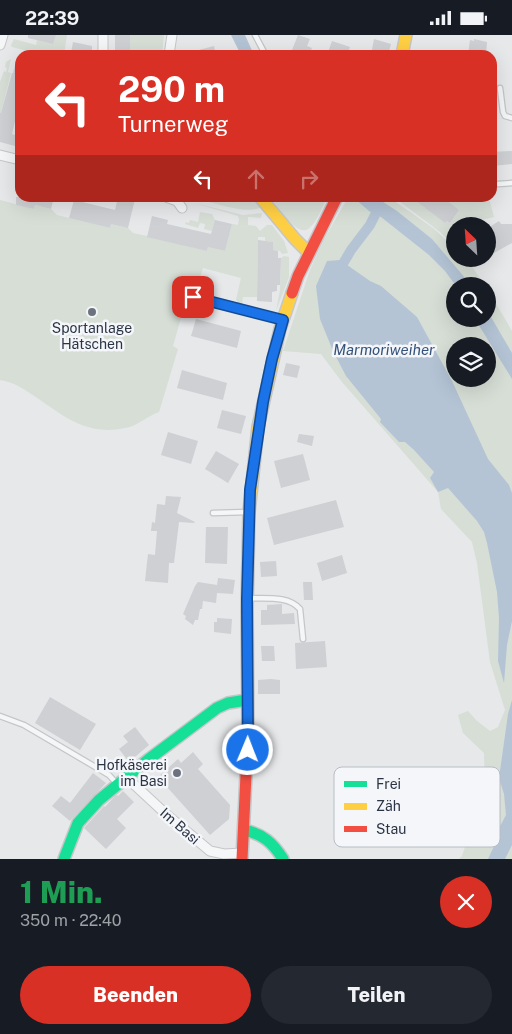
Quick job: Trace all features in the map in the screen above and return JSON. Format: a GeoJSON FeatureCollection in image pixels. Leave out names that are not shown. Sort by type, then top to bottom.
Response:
{"type":"FeatureCollection","features":[{"type":"Feature","properties":{"kind":"street"},"geometry":{"type":"LineString","coordinates":[[0,45],[3,35]]}},
{"type":"Feature","properties":{"kind":"street"},"geometry":{"type":"LineString","coordinates":[[103,35],[103,50]]}},
{"type":"Feature","properties":{"kind":"street"},"geometry":{"type":"LineString","coordinates":[[169,50],[172,35]]}},
{"type":"Feature","properties":{"kind":"street"},"geometry":{"type":"LineString","coordinates":[[403,50],[406,35]]}},
{"type":"Feature","properties":{"kind":"street"},"geometry":{"type":"LineString","coordinates":[[0,155],[15,159]]}},
{"type":"Feature","properties":{"kind":"street"},"geometry":{"type":"LineString","coordinates":[[178,202],[182,207]]}},
{"type":"Feature","properties":{"kind":"street"},"geometry":{"type":"LineString","coordinates":[[264,202],[309,253]]}},
{"type":"Feature","properties":{"kind":"street"},"geometry":{"type":"LineString","coordinates":[[242,856],[248,733],[247,599],[249,512],[258,427],[272,359],[283,320],[298,276],[334,202]]}},
{"type":"Feature","properties":{"kind":"street"},"geometry":{"type":"LineString","coordinates":[[64,859],[78,823],[99,800],[217,708],[228,703],[247,700]]}},
{"type":"Feature","properties":{"kind":"street","name":"Im Basi"},"geometry":{"type":"LineString","coordinates":[[122,781],[210,851],[242,856]]}},
{"type":"Feature","properties":{"kind":"street"},"geometry":{"type":"LineString","coordinates":[[244,830],[258,832],[265,836],[278,849],[283,859]]}},
{"type":"Feature","properties":{"kind":"lane"},"geometry":{"type":"LineString","coordinates":[[255,35],[263,50]]}},
{"type":"Feature","properties":{"kind":"lane"},"geometry":{"type":"LineString","coordinates":[[500,89],[503,112],[505,116],[512,118]]}},
{"type":"Feature","properties":{"kind":"lane"},"geometry":{"type":"LineString","coordinates":[[498,184],[512,183]]}},
{"type":"Feature","properties":{"kind":"lane"},"geometry":{"type":"LineString","coordinates":[[190,305],[193,297],[283,320]]}},
{"type":"Feature","properties":{"kind":"lane"},"geometry":{"type":"LineString","coordinates":[[213,513],[249,512]]}},
{"type":"Feature","properties":{"kind":"lane"},"geometry":{"type":"LineString","coordinates":[[247,599],[283,599],[297,605],[300,609],[302,639]]}},
{"type":"Feature","properties":{"kind":"lane"},"geometry":{"type":"LineString","coordinates":[[0,716],[24,725],[122,781]]}},
{"type":"Feature","properties":{"kind":"shaded area"},"geometry":{"type":"Polygon","coordinates":[[[56,35],[67,35],[65,50],[24,50],[12,47],[11,45],[14,39],[36,45],[37,40],[53,44],[56,35]]]}},
{"type":"Feature","properties":{"kind":"shaded area"},"geometry":{"type":"Polygon","coordinates":[[[130,35],[164,35],[162,50],[130,50],[130,35]]]}},
{"type":"Feature","properties":{"kind":"shaded area"},"geometry":{"type":"Polygon","coordinates":[[[11,59],[8,72],[11,73],[0,113],[0,82],[4,71],[6,72],[6,62],[11,59]]]}},
{"type":"Feature","properties":{"kind":"shaded area","name":"Sportanlage Hätschen"},"geometry":{"type":"Polygon","coordinates":[[[0,200],[34,209],[35,205],[51,209],[57,215],[110,228],[111,224],[128,228],[133,233],[207,251],[208,247],[225,251],[232,224],[238,225],[239,219],[238,216],[194,203],[243,215],[262,213],[261,218],[248,217],[248,225],[256,226],[260,231],[267,225],[272,225],[284,241],[288,253],[282,254],[280,251],[273,250],[273,242],[265,241],[265,237],[258,237],[257,297],[243,297],[242,304],[236,300],[241,278],[203,268],[200,278],[193,276],[173,346],[178,349],[159,412],[130,427],[108,430],[94,428],[68,418],[16,385],[0,380],[0,200]]]}},
{"type":"Feature","properties":{"kind":"shaded area"},"geometry":{"type":"Polygon","coordinates":[[[210,202],[257,202],[261,207],[247,210],[210,202]]]}},
{"type":"Feature","properties":{"kind":"shaded area"},"geometry":{"type":"Polygon","coordinates":[[[274,202],[325,202],[314,223],[308,229],[298,229],[274,202]]]}},
{"type":"Feature","properties":{"kind":"shaded area"},"geometry":{"type":"Polygon","coordinates":[[[345,202],[396,202],[433,228],[446,240],[446,267],[472,267],[479,277],[446,277],[446,327],[496,327],[496,304],[512,331],[512,859],[459,859],[465,847],[500,847],[500,767],[484,767],[484,753],[463,733],[458,715],[468,711],[490,731],[498,727],[505,710],[490,662],[477,563],[472,542],[441,509],[438,492],[342,382],[321,354],[283,351],[310,270],[323,241],[345,202]]]}},
{"type":"Feature","properties":{"kind":"shaded area"},"geometry":{"type":"Polygon","coordinates":[[[400,202],[418,202],[425,208],[427,206],[431,212],[446,222],[446,238],[400,202]]]}},
{"type":"Feature","properties":{"kind":"shaded area"},"geometry":{"type":"Polygon","coordinates":[[[451,202],[490,202],[494,217],[454,217],[459,210],[450,203],[451,202]]]}},
{"type":"Feature","properties":{"kind":"shaded area"},"geometry":{"type":"Polygon","coordinates":[[[200,212],[212,214],[215,220],[212,231],[204,229],[205,224],[200,223],[198,228],[185,224],[186,222],[189,223],[190,220],[198,222],[200,212]]]}},
{"type":"Feature","properties":{"kind":"shaded area"},"geometry":{"type":"Polygon","coordinates":[[[284,256],[289,257],[289,277],[276,311],[280,290],[281,258],[284,256]]]}},
{"type":"Feature","properties":{"kind":"water"},"geometry":{"type":"Polygon","coordinates":[[[231,35],[245,35],[252,50],[238,50],[231,35]]]}},
{"type":"Feature","properties":{"kind":"water"},"geometry":{"type":"Polygon","coordinates":[[[359,202],[383,202],[397,211],[432,239],[446,255],[446,267],[456,267],[464,277],[449,277],[429,255],[381,217],[369,211],[359,202]]]}},
{"type":"Feature","properties":{"kind":"water","name":"Marmoriweiher"},"geometry":{"type":"Polygon","coordinates":[[[340,260],[370,281],[381,286],[417,317],[446,370],[446,387],[455,387],[488,459],[509,485],[512,493],[512,621],[507,645],[504,683],[498,661],[499,618],[497,592],[484,532],[477,521],[448,488],[438,492],[430,478],[434,472],[414,450],[405,442],[399,442],[380,422],[381,419],[346,376],[320,319],[316,286],[327,261],[340,260]]]}},
{"type":"Feature","properties":{"kind":"water"},"geometry":{"type":"Polygon","coordinates":[[[496,326],[512,353],[512,379],[496,353],[496,337],[486,337],[480,327],[496,326]]]}},
{"type":"Feature","properties":{"kind":"water"},"geometry":{"type":"Polygon","coordinates":[[[512,700],[512,845],[505,859],[488,859],[494,847],[500,847],[500,826],[506,815],[500,771],[508,714],[512,700]]]}},
{"type":"Feature","properties":{"kind":"building"},"geometry":{"type":"Polygon","coordinates":[[[28,35],[56,35],[53,44],[28,38],[28,35]]]}},
{"type":"Feature","properties":{"kind":"building"},"geometry":{"type":"Polygon","coordinates":[[[115,35],[130,35],[130,50],[115,50],[115,35]]]}},
{"type":"Feature","properties":{"kind":"building"},"geometry":{"type":"Polygon","coordinates":[[[298,35],[310,39],[307,46],[312,48],[311,50],[292,50],[298,35]]]}},
{"type":"Feature","properties":{"kind":"building"},"geometry":{"type":"Polygon","coordinates":[[[374,39],[391,44],[389,50],[372,50],[374,39]]]}},
{"type":"Feature","properties":{"kind":"building"},"geometry":{"type":"Polygon","coordinates":[[[474,39],[487,42],[486,50],[469,50],[470,40],[474,41],[474,39]]]}},
{"type":"Feature","properties":{"kind":"building"},"geometry":{"type":"Polygon","coordinates":[[[332,41],[350,47],[349,50],[329,50],[332,41]]]}},
{"type":"Feature","properties":{"kind":"building"},"geometry":{"type":"Polygon","coordinates":[[[73,42],[92,46],[92,50],[72,50],[73,42]]]}},
{"type":"Feature","properties":{"kind":"building"},"geometry":{"type":"Polygon","coordinates":[[[214,46],[215,50],[199,50],[214,46]]]}},
{"type":"Feature","properties":{"kind":"building"},"geometry":{"type":"Polygon","coordinates":[[[15,66],[15,121],[12,134],[15,135],[15,146],[0,142],[0,113],[15,66]]]}},
{"type":"Feature","properties":{"kind":"building"},"geometry":{"type":"Polygon","coordinates":[[[512,151],[512,164],[497,166],[497,152],[512,151]]]}},
{"type":"Feature","properties":{"kind":"building"},"geometry":{"type":"Polygon","coordinates":[[[16,202],[53,202],[51,209],[35,205],[34,209],[16,205],[16,202]]]}},
{"type":"Feature","properties":{"kind":"building"},"geometry":{"type":"Polygon","coordinates":[[[73,202],[82,202],[115,210],[117,202],[134,202],[128,228],[111,224],[110,228],[69,218],[73,202]]]}},
{"type":"Feature","properties":{"kind":"building"},"geometry":{"type":"Polygon","coordinates":[[[418,202],[449,202],[459,210],[454,217],[446,217],[446,222],[418,202]]]}},
{"type":"Feature","properties":{"kind":"building"},"geometry":{"type":"Polygon","coordinates":[[[152,216],[168,220],[167,224],[211,234],[215,220],[232,224],[225,251],[208,247],[207,251],[147,237],[152,216]]]}},
{"type":"Feature","properties":{"kind":"building"},"geometry":{"type":"Polygon","coordinates":[[[499,221],[501,224],[512,224],[512,243],[496,252],[496,223],[499,221]]]}},
{"type":"Feature","properties":{"kind":"building"},"geometry":{"type":"Polygon","coordinates":[[[258,240],[273,242],[273,250],[278,251],[278,258],[281,258],[280,285],[277,285],[277,291],[272,292],[272,302],[257,301],[258,240]]]}},
{"type":"Feature","properties":{"kind":"building"},"geometry":{"type":"Polygon","coordinates":[[[196,319],[241,331],[237,348],[191,336],[196,319]]]}},
{"type":"Feature","properties":{"kind":"building"},"geometry":{"type":"Polygon","coordinates":[[[286,363],[300,366],[297,378],[283,375],[286,363]]]}},
{"type":"Feature","properties":{"kind":"building"},"geometry":{"type":"Polygon","coordinates":[[[182,370],[227,383],[223,400],[177,388],[182,370]]]}},
{"type":"Feature","properties":{"kind":"building"},"geometry":{"type":"Polygon","coordinates":[[[222,410],[246,416],[241,434],[217,428],[222,410]]]}},
{"type":"Feature","properties":{"kind":"building"},"geometry":{"type":"Polygon","coordinates":[[[168,432],[198,441],[191,464],[161,455],[168,432]]]}},
{"type":"Feature","properties":{"kind":"building"},"geometry":{"type":"Polygon","coordinates":[[[299,434],[314,436],[312,446],[297,442],[299,434]]]}},
{"type":"Feature","properties":{"kind":"building"},"geometry":{"type":"Polygon","coordinates":[[[216,451],[239,464],[228,483],[205,469],[216,451]]]}},
{"type":"Feature","properties":{"kind":"building"},"geometry":{"type":"Polygon","coordinates":[[[303,454],[310,480],[281,488],[274,461],[303,454]]]}},
{"type":"Feature","properties":{"kind":"building"},"geometry":{"type":"Polygon","coordinates":[[[166,496],[181,497],[177,513],[195,522],[179,522],[174,563],[169,563],[168,583],[145,581],[148,554],[155,555],[157,531],[151,531],[152,522],[155,523],[157,504],[165,505],[166,496]]]}},
{"type":"Feature","properties":{"kind":"building"},"geometry":{"type":"Polygon","coordinates":[[[336,500],[344,527],[274,545],[267,518],[336,500]]]}},
{"type":"Feature","properties":{"kind":"building"},"geometry":{"type":"Polygon","coordinates":[[[206,527],[228,527],[227,564],[205,563],[206,527]]]}},
{"type":"Feature","properties":{"kind":"building"},"geometry":{"type":"Polygon","coordinates":[[[342,555],[347,573],[322,581],[317,563],[342,555]]]}},
{"type":"Feature","properties":{"kind":"building"},"geometry":{"type":"Polygon","coordinates":[[[276,561],[277,576],[261,577],[260,562],[276,561]]]}},
{"type":"Feature","properties":{"kind":"building"},"geometry":{"type":"Polygon","coordinates":[[[218,578],[235,580],[233,594],[217,593],[216,603],[203,601],[198,620],[195,620],[193,625],[185,619],[186,616],[183,614],[195,586],[198,582],[217,585],[218,578]]]}},
{"type":"Feature","properties":{"kind":"building"},"geometry":{"type":"Polygon","coordinates":[[[303,582],[312,582],[313,600],[304,600],[303,582]]]}},
{"type":"Feature","properties":{"kind":"building"},"geometry":{"type":"Polygon","coordinates":[[[282,604],[282,614],[294,613],[295,624],[261,625],[261,610],[267,610],[267,605],[282,604]]]}},
{"type":"Feature","properties":{"kind":"building"},"geometry":{"type":"Polygon","coordinates":[[[217,618],[232,619],[231,634],[214,632],[214,622],[217,622],[217,618]]]}},
{"type":"Feature","properties":{"kind":"building"},"geometry":{"type":"Polygon","coordinates":[[[325,641],[327,667],[296,669],[295,643],[325,641]]]}},
{"type":"Feature","properties":{"kind":"building"},"geometry":{"type":"Polygon","coordinates":[[[261,646],[274,646],[275,661],[262,661],[261,646]]]}},
{"type":"Feature","properties":{"kind":"building"},"geometry":{"type":"Polygon","coordinates":[[[258,680],[280,680],[280,694],[258,694],[258,680]]]}},
{"type":"Feature","properties":{"kind":"building"},"geometry":{"type":"Polygon","coordinates":[[[50,697],[96,724],[80,750],[35,723],[50,697]]]}},
{"type":"Feature","properties":{"kind":"building"},"geometry":{"type":"Polygon","coordinates":[[[135,727],[149,745],[129,762],[119,749],[128,742],[123,736],[135,727]]]}},
{"type":"Feature","properties":{"kind":"building"},"geometry":{"type":"Polygon","coordinates":[[[193,752],[203,764],[198,769],[230,805],[229,819],[210,835],[158,777],[178,759],[181,763],[193,752]]]}},
{"type":"Feature","properties":{"kind":"building"},"geometry":{"type":"Polygon","coordinates":[[[93,773],[106,783],[70,821],[52,806],[61,796],[70,803],[93,773]]]}},
{"type":"Feature","properties":{"kind":"building"},"geometry":{"type":"Polygon","coordinates":[[[123,791],[134,802],[117,819],[126,828],[106,849],[84,828],[104,806],[123,791]]]}},
{"type":"Feature","properties":{"kind":"waterway"},"geometry":{"type":"LineString","coordinates":[[344,262],[370,225],[379,207]]}},
{"type":"Feature","properties":{"kind":"traffic: fast"},"geometry":{"type":"LineString","coordinates":[[64,859],[78,823],[99,800],[149,759],[217,708],[228,703],[247,700]]}},
{"type":"Feature","properties":{"kind":"traffic: fast"},"geometry":{"type":"LineString","coordinates":[[244,830],[257,834],[267,840],[283,859]]}},
{"type":"Feature","properties":{"kind":"traffic: slow"},"geometry":{"type":"LineString","coordinates":[[403,50],[406,35]]}},
{"type":"Feature","properties":{"kind":"traffic: slow"},"geometry":{"type":"LineString","coordinates":[[264,202],[309,253]]}},
{"type":"Feature","properties":{"kind":"traffic: slow"},"geometry":{"type":"LineString","coordinates":[[247,610],[249,512],[258,427],[280,329],[292,293]]}},
{"type":"Feature","properties":{"kind":"traffic: jam"},"geometry":{"type":"LineString","coordinates":[[292,293],[298,276],[335,202]]}},
{"type":"Feature","properties":{"kind":"traffic: jam"},"geometry":{"type":"LineString","coordinates":[[242,859],[248,733],[247,610]]}},
{"type":"Feature","properties":{"kind":"place","name":"Sportanlage Hätschen"},"geometry":{"type":"Point","coordinates":[92,312]}},
{"type":"Feature","properties":{"kind":"place","name":"Hofkäserei im Basi"},"geometry":{"type":"Point","coordinates":[177,773]}},
{"type":"Feature","properties":{"kind":"route"},"geometry":{"type":"LineString","coordinates":[[193,297],[283,320],[272,359],[258,427],[250,490],[247,599],[248,750]]}}]}
